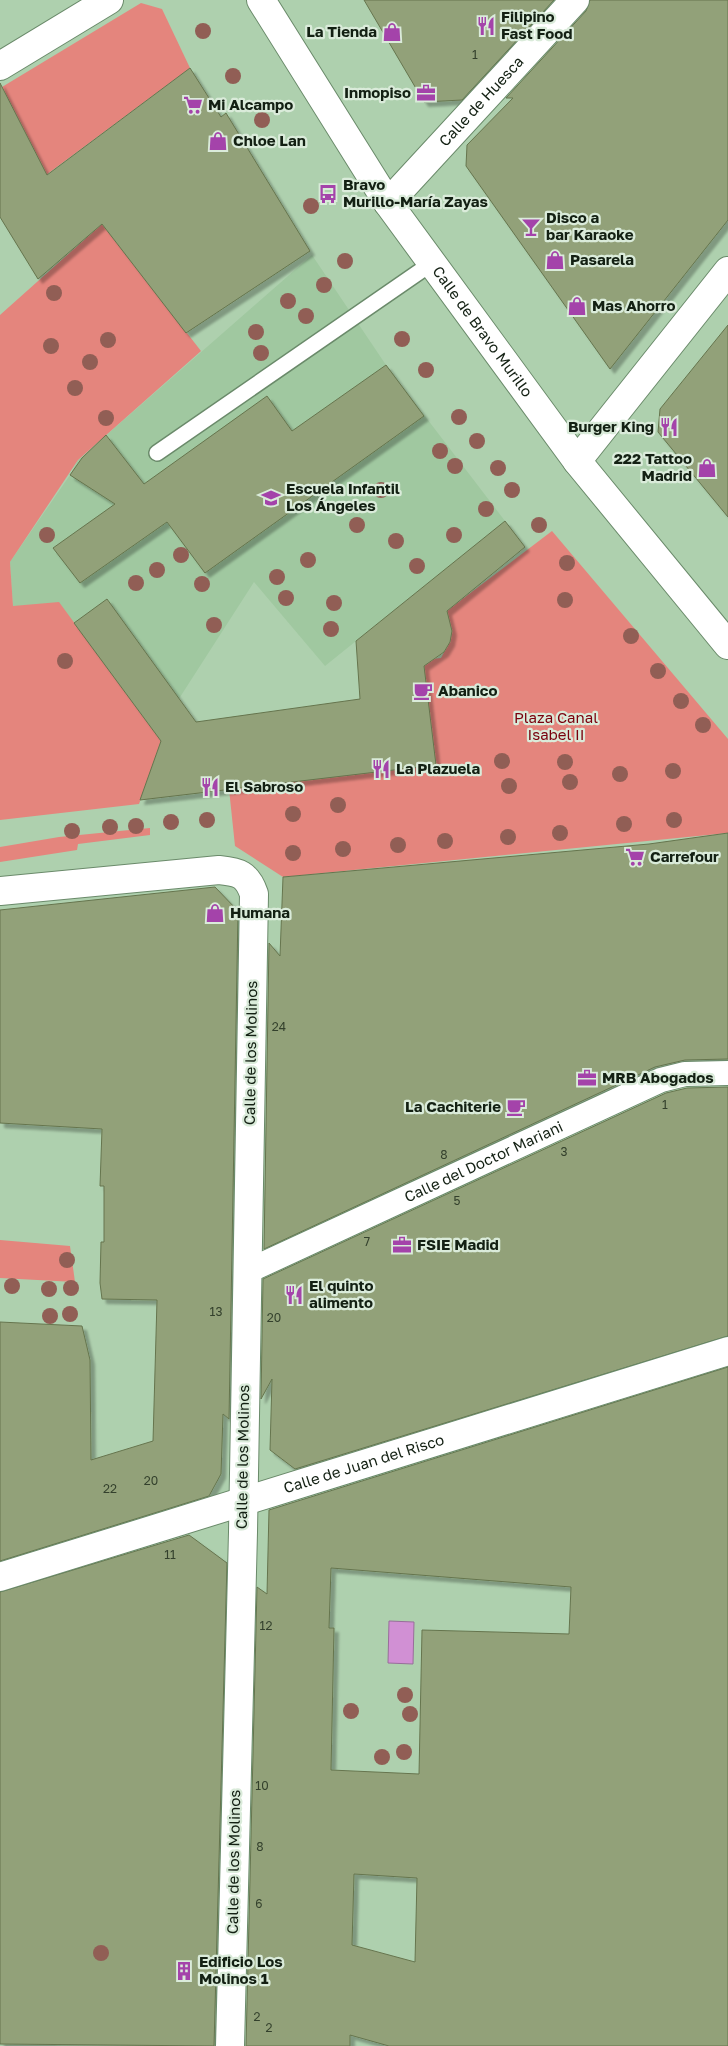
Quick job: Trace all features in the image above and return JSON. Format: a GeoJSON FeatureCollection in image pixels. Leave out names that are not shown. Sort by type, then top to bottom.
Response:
{"type":"FeatureCollection","features":[{"type":"Feature","properties":{"kind":"street"},"geometry":{"type":"LineString","coordinates":[[0,66],[109,0]]}},
{"type":"Feature","properties":{"kind":"street","name":"Calle de Bravo Murillo"},"geometry":{"type":"LineString","coordinates":[[261,0],[388,203],[577,461],[728,645]]}},
{"type":"Feature","properties":{"kind":"street","name":"Calle de Huesca"},"geometry":{"type":"LineString","coordinates":[[388,203],[575,0]]}},
{"type":"Feature","properties":{"kind":"street"},"geometry":{"type":"LineString","coordinates":[[577,461],[728,271]]}},
{"type":"Feature","properties":{"kind":"street","name":"Calle de los Molinos"},"geometry":{"type":"LineString","coordinates":[[0,891],[219,870],[240,874],[250,882],[254,894],[242,1566],[230,2046]]}},
{"type":"Feature","properties":{"kind":"street","name":"Calle del Doctor Mariani"},"geometry":{"type":"LineString","coordinates":[[246,1272],[661,1080],[686,1074],[728,1073]]}},
{"type":"Feature","properties":{"kind":"street","name":"Calle de Juan del Risco"},"geometry":{"type":"LineString","coordinates":[[0,1577],[728,1351]]}},
{"type":"Feature","properties":{"kind":"lane"},"geometry":{"type":"LineString","coordinates":[[157,453],[432,263]]}},
{"type":"Feature","properties":{"kind":"shaded area","name":"Escuela Infantil Los Ángeles"},"geometry":{"type":"Polygon","coordinates":[[[312,255],[386,365],[505,521],[325,666],[254,582],[173,708],[13,606],[10,562],[70,475],[78,460],[312,255]]]}},
{"type":"Feature","properties":{"kind":"shaded area"},"geometry":{"type":"Polygon","coordinates":[[[389,1621],[414,1622],[413,1664],[388,1663],[389,1621]]]}},
{"type":"Feature","properties":{"kind":"green space"},"geometry":{"type":"Polygon","coordinates":[[[141,3],[162,9],[190,68],[46,175],[2,87],[141,3]]]}},
{"type":"Feature","properties":{"kind":"green space"},"geometry":{"type":"Polygon","coordinates":[[[102,224],[201,351],[78,460],[10,562],[13,606],[59,602],[161,741],[139,804],[0,820],[0,315],[102,224]]]}},
{"type":"Feature","properties":{"kind":"green space","name":"Plaza Canal Isabel II"},"geometry":{"type":"Polygon","coordinates":[[[552,531],[728,739],[728,833],[283,877],[235,846],[229,789],[423,660],[441,658],[449,641],[451,631],[444,613],[552,531]]]}},
{"type":"Feature","properties":{"kind":"green space"},"geometry":{"type":"Polygon","coordinates":[[[150,828],[150,835],[78,844],[77,850],[0,862],[0,847],[59,837],[150,828]]]}},
{"type":"Feature","properties":{"kind":"green space"},"geometry":{"type":"Polygon","coordinates":[[[0,1240],[70,1246],[75,1282],[0,1278],[0,1240]]]}},
{"type":"Feature","properties":{"kind":"building"},"geometry":{"type":"Polygon","coordinates":[[[364,0],[554,0],[462,100],[424,102],[364,0]]]}},
{"type":"Feature","properties":{"kind":"building"},"geometry":{"type":"Polygon","coordinates":[[[590,0],[728,0],[728,220],[610,369],[466,166],[467,145],[513,98],[506,98],[586,11],[590,0]]]}},
{"type":"Feature","properties":{"kind":"building"},"geometry":{"type":"Polygon","coordinates":[[[190,68],[221,117],[226,113],[310,251],[186,333],[102,224],[38,279],[0,217],[0,83],[47,175],[190,68]]]}},
{"type":"Feature","properties":{"kind":"building"},"geometry":{"type":"Polygon","coordinates":[[[728,325],[728,517],[658,432],[660,409],[728,325]]]}},
{"type":"Feature","properties":{"kind":"building"},"geometry":{"type":"Polygon","coordinates":[[[386,365],[424,416],[205,573],[167,522],[80,583],[53,548],[115,504],[70,475],[82,458],[106,435],[144,484],[267,396],[292,431],[386,365]]]}},
{"type":"Feature","properties":{"kind":"building"},"geometry":{"type":"Polygon","coordinates":[[[505,521],[525,547],[447,611],[452,631],[450,642],[444,652],[424,666],[436,765],[140,800],[161,741],[74,623],[107,599],[196,722],[360,699],[356,641],[505,521]]]}},
{"type":"Feature","properties":{"kind":"building"},"geometry":{"type":"Polygon","coordinates":[[[728,833],[728,1059],[685,1060],[655,1067],[264,1249],[269,943],[280,956],[283,877],[649,844],[728,833]]]}},
{"type":"Feature","properties":{"kind":"building"},"geometry":{"type":"Polygon","coordinates":[[[215,887],[238,911],[229,1419],[223,1414],[221,1474],[209,1496],[0,1561],[0,1322],[82,1326],[90,1360],[91,1460],[153,1441],[157,1300],[102,1299],[100,1283],[101,1242],[104,1242],[104,1186],[100,1186],[102,1129],[0,1123],[0,910],[215,887]]]}},
{"type":"Feature","properties":{"kind":"building"},"geometry":{"type":"Polygon","coordinates":[[[728,1087],[728,1336],[295,1469],[270,1450],[272,1379],[261,1399],[263,1279],[666,1093],[687,1088],[728,1087]]]}},
{"type":"Feature","properties":{"kind":"building"},"geometry":{"type":"Polygon","coordinates":[[[728,1367],[728,2046],[389,2046],[350,2035],[350,2046],[246,2046],[257,1587],[267,1594],[269,1510],[728,1367]],[[331,1568],[329,1628],[334,1628],[331,1770],[419,1774],[422,1630],[569,1634],[571,1587],[331,1568]],[[354,1874],[352,1945],[415,1962],[417,1878],[354,1874]]]}},
{"type":"Feature","properties":{"kind":"building"},"geometry":{"type":"Polygon","coordinates":[[[189,1535],[227,1563],[214,2046],[0,2044],[0,1592],[189,1535]]]}},
{"type":"Feature","properties":{"kind":"place","name":"Filipino Fast Food"},"geometry":{"type":"Point","coordinates":[486,26]}},
{"type":"Feature","properties":{"kind":"place","name":"La Tienda"},"geometry":{"type":"Point","coordinates":[392,32]}},
{"type":"Feature","properties":{"kind":"place","name":"Inmopiso"},"geometry":{"type":"Point","coordinates":[426,93]}},
{"type":"Feature","properties":{"kind":"place","name":"Mi Alcampo"},"geometry":{"type":"Point","coordinates":[193,105]}},
{"type":"Feature","properties":{"kind":"place","name":"Chloe Lan"},"geometry":{"type":"Point","coordinates":[218,141]}},
{"type":"Feature","properties":{"kind":"place","name":"Bravo Murillo-María Zayas"},"geometry":{"type":"Point","coordinates":[328,194]}},
{"type":"Feature","properties":{"kind":"place","name":"Disco a bar Karaoke"},"geometry":{"type":"Point","coordinates":[531,227]}},
{"type":"Feature","properties":{"kind":"place","name":"Pasarela"},"geometry":{"type":"Point","coordinates":[555,260]}},
{"type":"Feature","properties":{"kind":"place","name":"Mas Ahorro"},"geometry":{"type":"Point","coordinates":[577,306]}},
{"type":"Feature","properties":{"kind":"place","name":"Burger King"},"geometry":{"type":"Point","coordinates":[669,427]}},
{"type":"Feature","properties":{"kind":"place","name":"222 Tattoo Madrid"},"geometry":{"type":"Point","coordinates":[707,468]}},
{"type":"Feature","properties":{"kind":"place","name":"Escuela Infantil Los Ángeles"},"geometry":{"type":"Point","coordinates":[271,498]}},
{"type":"Feature","properties":{"kind":"place","name":"Abanico"},"geometry":{"type":"Point","coordinates":[423,691]}},
{"type":"Feature","properties":{"kind":"place","name":"La Plazuela"},"geometry":{"type":"Point","coordinates":[381,769]}},
{"type":"Feature","properties":{"kind":"place","name":"El Sabroso"},"geometry":{"type":"Point","coordinates":[210,787]}},
{"type":"Feature","properties":{"kind":"place","name":"Carrefour"},"geometry":{"type":"Point","coordinates":[635,857]}},
{"type":"Feature","properties":{"kind":"place","name":"Humana"},"geometry":{"type":"Point","coordinates":[215,913]}},
{"type":"Feature","properties":{"kind":"place","name":"MRB Abogados"},"geometry":{"type":"Point","coordinates":[587,1078]}},
{"type":"Feature","properties":{"kind":"place","name":"La Cachiterie"},"geometry":{"type":"Point","coordinates":[516,1107]}},
{"type":"Feature","properties":{"kind":"place","name":"FSIE Madid"},"geometry":{"type":"Point","coordinates":[402,1245]}},
{"type":"Feature","properties":{"kind":"place","name":"El quinto alimento"},"geometry":{"type":"Point","coordinates":[294,1295]}},
{"type":"Feature","properties":{"kind":"place","name":"Edificio Los Molinos 1"},"geometry":{"type":"Point","coordinates":[184,1971]}}]}
